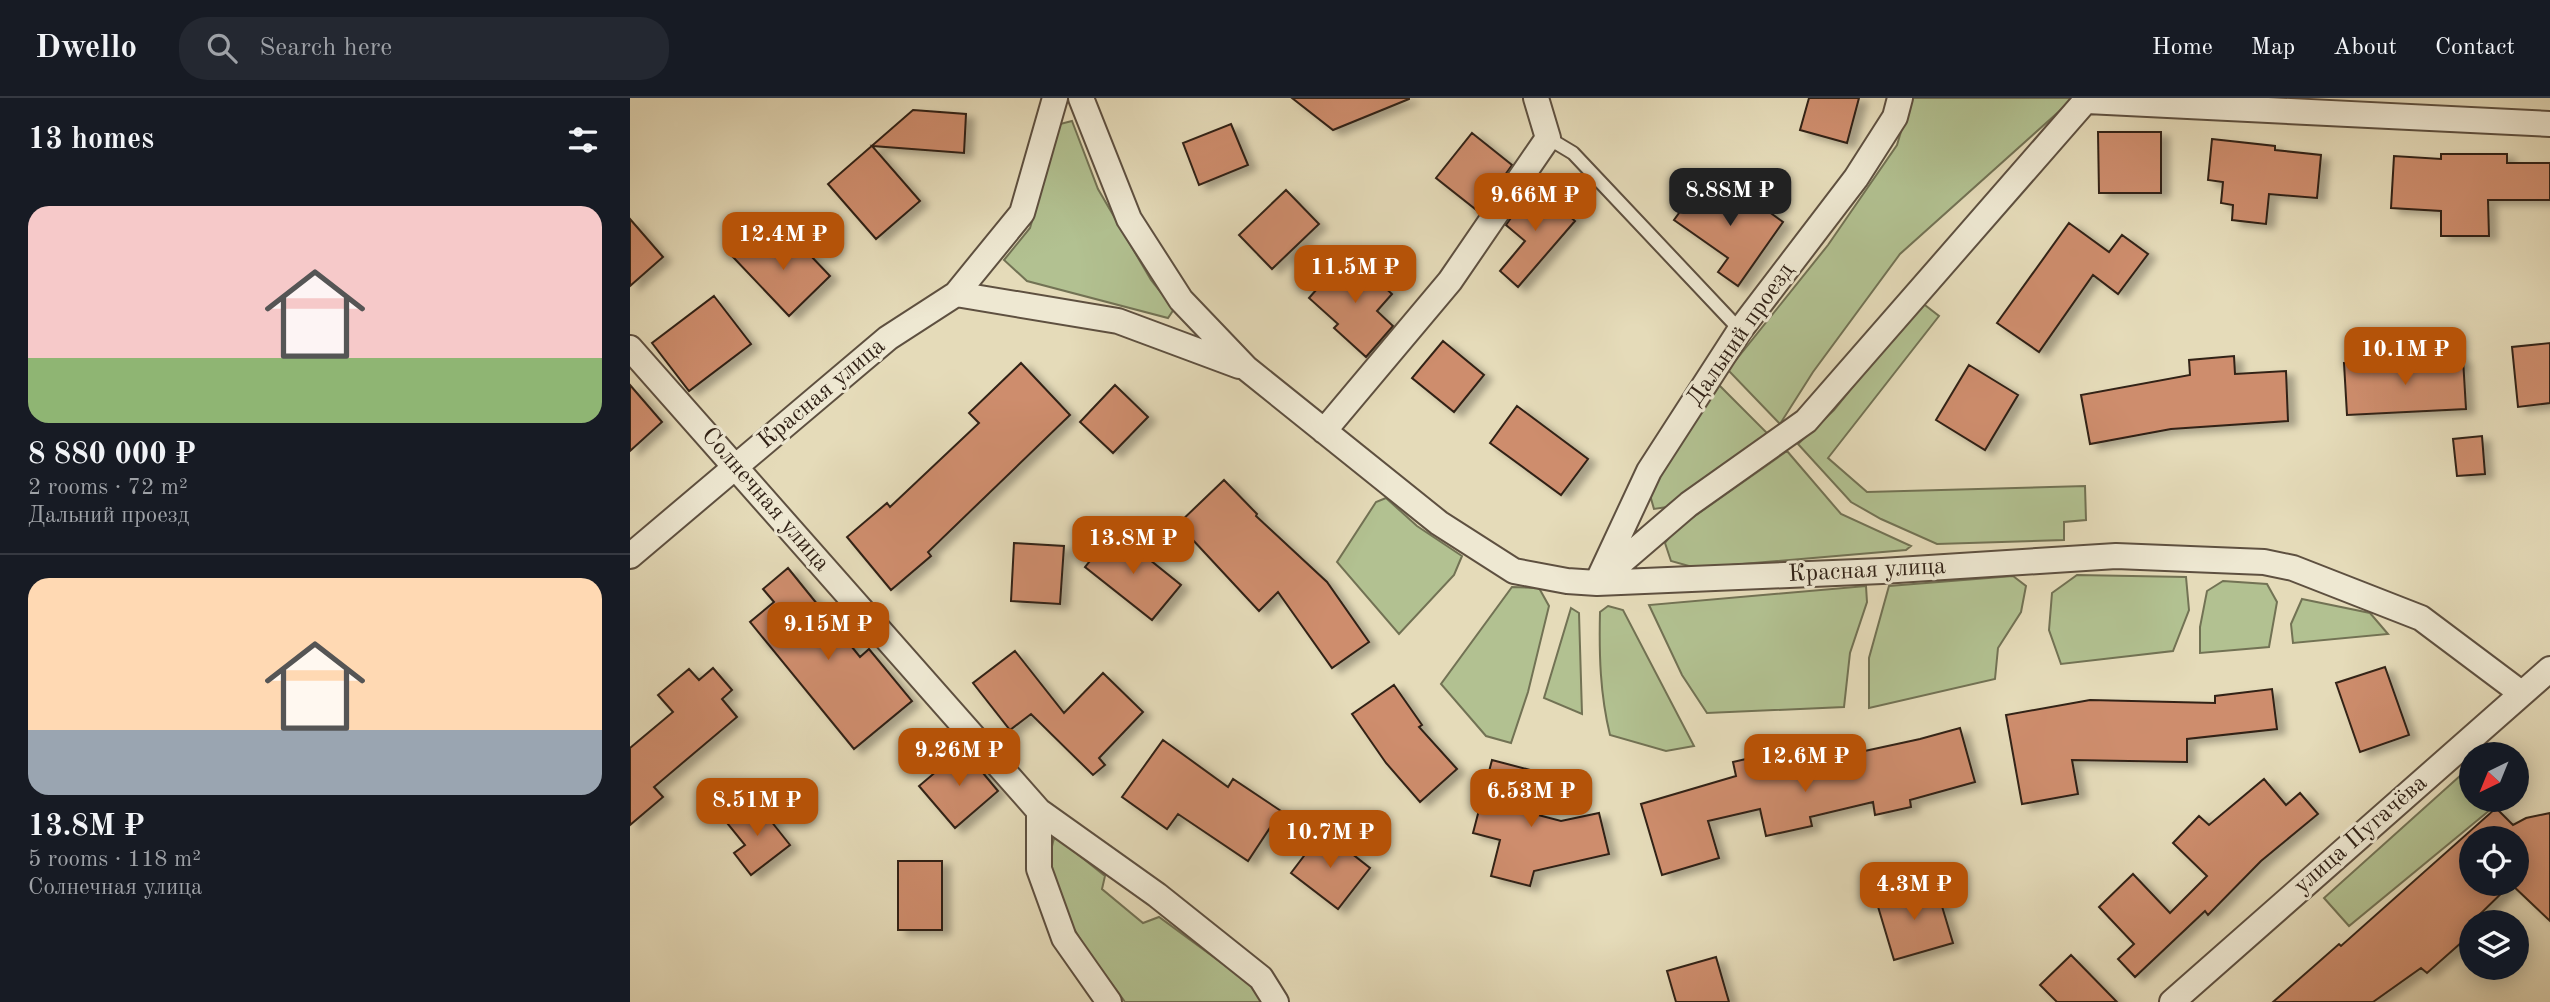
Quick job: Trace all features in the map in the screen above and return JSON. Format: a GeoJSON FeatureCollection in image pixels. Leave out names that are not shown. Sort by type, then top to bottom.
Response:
{"type":"FeatureCollection","features":[{"type":"Feature","properties":{"kind":"street","name":"Красная улица"},"geometry":{"type":"LineString","coordinates":[[630,556],[888,338],[956,294],[1022,213],[1055,98]]}},
{"type":"Feature","properties":{"kind":"street","name":"Красная улица"},"geometry":{"type":"LineString","coordinates":[[1081,98],[1129,219],[1181,300],[1246,368],[1438,523],[1514,570],[1567,581],[1597,583],[1882,571],[2116,556],[2264,562],[2293,568],[2421,618],[2521,693]]}},
{"type":"Feature","properties":{"kind":"street"},"geometry":{"type":"LineString","coordinates":[[1324,431],[1450,281],[1548,138],[1536,98]]}},
{"type":"Feature","properties":{"kind":"street","name":"Дальний проезд"},"geometry":{"type":"LineString","coordinates":[[1597,583],[1649,471],[1740,330],[1856,178],[1895,117],[1900,98]]}},
{"type":"Feature","properties":{"kind":"street"},"geometry":{"type":"LineString","coordinates":[[1597,583],[1689,504],[1806,421],[2088,100],[2550,124]]}},
{"type":"Feature","properties":{"kind":"street","name":"Красная улица"},"geometry":{"type":"LineString","coordinates":[[956,294],[1118,321],[1246,368]]}},
{"type":"Feature","properties":{"kind":"street","name":"Солнечная улица"},"geometry":{"type":"LineString","coordinates":[[630,348],[1039,811],[1157,895],[1261,978],[1276,1002]]}},
{"type":"Feature","properties":{"kind":"street","name":"улица Пугачёва"},"geometry":{"type":"LineString","coordinates":[[2172,1002],[2550,669]]}},
{"type":"Feature","properties":{"kind":"street"},"geometry":{"type":"LineString","coordinates":[[1039,811],[1039,869],[1064,938],[1109,1002]]}},
{"type":"Feature","properties":{"kind":"lane"},"geometry":{"type":"LineString","coordinates":[[1548,138],[1573,153],[1740,330]]}},
{"type":"Feature","properties":{"kind":"green space"},"geometry":{"type":"Polygon","coordinates":[[[1911,98],[2074,98],[1900,254],[1813,372],[1780,424],[1728,370],[1828,245],[1897,145],[1911,98]]]}},
{"type":"Feature","properties":{"kind":"green space"},"geometry":{"type":"Polygon","coordinates":[[[1072,121],[1098,189],[1151,280],[1174,309],[1168,318],[1027,281],[1004,260],[1030,228],[1060,124],[1072,121]]]}},
{"type":"Feature","properties":{"kind":"green space"},"geometry":{"type":"Polygon","coordinates":[[[1921,302],[1939,316],[1828,458],[1867,492],[2085,486],[2086,520],[2064,522],[2064,540],[1937,544],[1881,519],[1851,502],[1798,444],[1834,410],[1921,302]]]}},
{"type":"Feature","properties":{"kind":"green space"},"geometry":{"type":"Polygon","coordinates":[[[1719,385],[1770,436],[1667,507],[1654,509],[1650,495],[1661,471],[1719,385]]]}},
{"type":"Feature","properties":{"kind":"green space"},"geometry":{"type":"Polygon","coordinates":[[[1787,451],[1841,514],[1911,546],[1906,550],[1696,568],[1671,561],[1665,543],[1675,530],[1787,451]]]}},
{"type":"Feature","properties":{"kind":"green space"},"geometry":{"type":"Polygon","coordinates":[[[1386,498],[1417,526],[1462,556],[1454,575],[1399,634],[1337,562],[1376,502],[1386,498]]]}},
{"type":"Feature","properties":{"kind":"green space"},"geometry":{"type":"Polygon","coordinates":[[[2077,575],[2186,577],[2189,610],[2173,651],[2061,664],[2049,630],[2052,593],[2077,575]]]}},
{"type":"Feature","properties":{"kind":"green space"},"geometry":{"type":"Polygon","coordinates":[[[2013,576],[2026,586],[2021,612],[1998,648],[1995,679],[1869,708],[1869,658],[1889,586],[2013,576]]]}},
{"type":"Feature","properties":{"kind":"green space"},"geometry":{"type":"Polygon","coordinates":[[[2223,581],[2267,584],[2277,602],[2269,647],[2200,653],[2200,627],[2207,591],[2223,581]]]}},
{"type":"Feature","properties":{"kind":"green space"},"geometry":{"type":"Polygon","coordinates":[[[1866,586],[1867,602],[1850,653],[1844,707],[1707,713],[1682,675],[1649,605],[1866,586]]]}},
{"type":"Feature","properties":{"kind":"green space"},"geometry":{"type":"Polygon","coordinates":[[[1512,587],[1539,588],[1549,606],[1528,692],[1511,743],[1486,736],[1441,684],[1512,587]]]}},
{"type":"Feature","properties":{"kind":"green space"},"geometry":{"type":"Polygon","coordinates":[[[2302,599],[2370,613],[2388,634],[2293,643],[2291,624],[2302,599]]]}},
{"type":"Feature","properties":{"kind":"green space"},"geometry":{"type":"Polygon","coordinates":[[[1608,606],[1623,610],[1694,746],[1666,751],[1610,735],[1602,689],[1600,643],[1600,612],[1608,606]]]}},
{"type":"Feature","properties":{"kind":"green space"},"geometry":{"type":"Polygon","coordinates":[[[1571,608],[1579,613],[1582,714],[1544,698],[1571,608]]]}},
{"type":"Feature","properties":{"kind":"green space"},"geometry":{"type":"Polygon","coordinates":[[[2459,777],[2459,812],[2487,812],[2470,826],[2459,826],[2459,835],[2349,926],[2324,898],[2459,777]]]}},
{"type":"Feature","properties":{"kind":"green space"},"geometry":{"type":"Polygon","coordinates":[[[1055,836],[1105,876],[1102,889],[1143,923],[1159,917],[1249,983],[1262,1002],[1125,1002],[1084,945],[1060,901],[1053,879],[1051,857],[1055,836]]]}},
{"type":"Feature","properties":{"kind":"building"},"geometry":{"type":"Polygon","coordinates":[[[1292,98],[1409,98],[1409,99],[1333,130],[1292,98]]]}},
{"type":"Feature","properties":{"kind":"building"},"geometry":{"type":"Polygon","coordinates":[[[1809,98],[1859,98],[1847,143],[1800,130],[1809,98]]]}},
{"type":"Feature","properties":{"kind":"building"},"geometry":{"type":"Polygon","coordinates":[[[913,110],[966,114],[964,153],[872,146],[920,201],[876,239],[828,184],[913,110]]]}},
{"type":"Feature","properties":{"kind":"building"},"geometry":{"type":"Polygon","coordinates":[[[1231,124],[1248,165],[1199,185],[1183,143],[1231,124]]]}},
{"type":"Feature","properties":{"kind":"building"},"geometry":{"type":"Polygon","coordinates":[[[2098,132],[2161,132],[2161,193],[2099,193],[2098,132]]]}},
{"type":"Feature","properties":{"kind":"building"},"geometry":{"type":"Polygon","coordinates":[[[1472,133],[1512,165],[1479,212],[1436,178],[1472,133]]]}},
{"type":"Feature","properties":{"kind":"building"},"geometry":{"type":"Polygon","coordinates":[[[2212,139],[2275,146],[2275,150],[2321,155],[2317,198],[2269,194],[2266,224],[2232,220],[2233,205],[2221,203],[2223,182],[2208,180],[2212,139]]]}},
{"type":"Feature","properties":{"kind":"building"},"geometry":{"type":"Polygon","coordinates":[[[2441,154],[2507,154],[2507,163],[2550,163],[2550,200],[2488,200],[2489,236],[2441,236],[2441,211],[2391,208],[2394,156],[2441,159],[2441,154]]]}},
{"type":"Feature","properties":{"kind":"building"},"geometry":{"type":"Polygon","coordinates":[[[1702,181],[1735,204],[1743,193],[1783,222],[1738,286],[1718,272],[1728,258],[1674,220],[1702,181]]]}},
{"type":"Feature","properties":{"kind":"building"},"geometry":{"type":"Polygon","coordinates":[[[1534,185],[1575,221],[1518,287],[1500,271],[1525,241],[1506,225],[1534,185]]]}},
{"type":"Feature","properties":{"kind":"building"},"geometry":{"type":"Polygon","coordinates":[[[1286,190],[1319,224],[1272,269],[1239,235],[1286,190]]]}},
{"type":"Feature","properties":{"kind":"building"},"geometry":{"type":"Polygon","coordinates":[[[630,219],[663,257],[630,286],[630,219]]]}},
{"type":"Feature","properties":{"kind":"building"},"geometry":{"type":"Polygon","coordinates":[[[2069,223],[2109,252],[2122,235],[2148,254],[2118,294],[2093,275],[2039,352],[1997,323],[2069,223]]]}},
{"type":"Feature","properties":{"kind":"building"},"geometry":{"type":"Polygon","coordinates":[[[789,233],[830,276],[789,316],[732,256],[750,238],[766,255],[789,233]]]}},
{"type":"Feature","properties":{"kind":"building"},"geometry":{"type":"Polygon","coordinates":[[[1348,254],[1392,294],[1377,311],[1393,326],[1366,357],[1334,328],[1338,324],[1309,298],[1348,254]]]}},
{"type":"Feature","properties":{"kind":"building"},"geometry":{"type":"Polygon","coordinates":[[[714,296],[751,344],[689,391],[652,343],[714,296]]]}},
{"type":"Feature","properties":{"kind":"building"},"geometry":{"type":"Polygon","coordinates":[[[1443,341],[1484,375],[1454,412],[1412,378],[1443,341]]]}},
{"type":"Feature","properties":{"kind":"building"},"geometry":{"type":"Polygon","coordinates":[[[2550,343],[2550,403],[2518,407],[2512,347],[2550,343]]]}},
{"type":"Feature","properties":{"kind":"building"},"geometry":{"type":"Polygon","coordinates":[[[2234,356],[2235,374],[2286,371],[2288,421],[2171,429],[2090,444],[2081,395],[2190,375],[2189,360],[2234,356]]]}},
{"type":"Feature","properties":{"kind":"building"},"geometry":{"type":"Polygon","coordinates":[[[2463,359],[2466,409],[2347,415],[2344,363],[2463,359]]]}},
{"type":"Feature","properties":{"kind":"building"},"geometry":{"type":"Polygon","coordinates":[[[1021,363],[1070,415],[928,552],[931,556],[891,590],[847,537],[887,503],[890,507],[979,423],[969,413],[1021,363]]]}},
{"type":"Feature","properties":{"kind":"building"},"geometry":{"type":"Polygon","coordinates":[[[1969,365],[2018,395],[1985,450],[1936,420],[1969,365]]]}},
{"type":"Feature","properties":{"kind":"building"},"geometry":{"type":"Polygon","coordinates":[[[630,385],[662,422],[630,451],[630,385]]]}},
{"type":"Feature","properties":{"kind":"building"},"geometry":{"type":"Polygon","coordinates":[[[1115,385],[1148,417],[1113,453],[1080,422],[1115,385]]]}},
{"type":"Feature","properties":{"kind":"building"},"geometry":{"type":"Polygon","coordinates":[[[1517,406],[1588,459],[1561,495],[1490,443],[1517,406]]]}},
{"type":"Feature","properties":{"kind":"building"},"geometry":{"type":"Polygon","coordinates":[[[2482,436],[2485,474],[2457,476],[2453,439],[2482,436]]]}},
{"type":"Feature","properties":{"kind":"building"},"geometry":{"type":"Polygon","coordinates":[[[1224,480],[1256,516],[1327,582],[1369,642],[1332,668],[1278,592],[1259,611],[1178,524],[1224,480]]]}},
{"type":"Feature","properties":{"kind":"building"},"geometry":{"type":"Polygon","coordinates":[[[1114,531],[1181,585],[1152,620],[1085,567],[1114,531]]]}},
{"type":"Feature","properties":{"kind":"building"},"geometry":{"type":"Polygon","coordinates":[[[1014,543],[1064,546],[1060,604],[1011,601],[1014,543]]]}},
{"type":"Feature","properties":{"kind":"building"},"geometry":{"type":"Polygon","coordinates":[[[788,568],[860,657],[869,649],[912,701],[854,749],[750,622],[774,602],[763,589],[788,568]]]}},
{"type":"Feature","properties":{"kind":"building"},"geometry":{"type":"Polygon","coordinates":[[[1015,651],[1064,713],[1103,673],[1143,712],[1099,758],[1105,765],[1093,775],[1031,714],[1010,730],[973,683],[1015,651]]]}},
{"type":"Feature","properties":{"kind":"building"},"geometry":{"type":"Polygon","coordinates":[[[2385,667],[2409,735],[2360,752],[2336,683],[2385,667]]]}},
{"type":"Feature","properties":{"kind":"building"},"geometry":{"type":"Polygon","coordinates":[[[713,668],[732,690],[722,699],[737,717],[654,787],[663,797],[630,825],[630,748],[673,712],[658,695],[689,669],[699,680],[713,668]]]}},
{"type":"Feature","properties":{"kind":"building"},"geometry":{"type":"Polygon","coordinates":[[[1394,685],[1422,725],[1419,727],[1457,769],[1420,802],[1386,763],[1352,714],[1394,685]]]}},
{"type":"Feature","properties":{"kind":"building"},"geometry":{"type":"Polygon","coordinates":[[[2272,689],[2277,729],[2187,739],[2187,762],[2072,760],[2078,794],[2022,804],[2006,715],[2090,700],[2215,703],[2215,696],[2272,689]]]}},
{"type":"Feature","properties":{"kind":"building"},"geometry":{"type":"Polygon","coordinates":[[[1960,728],[1975,782],[1910,800],[1911,807],[1875,815],[1873,802],[1810,817],[1812,826],[1766,836],[1760,809],[1708,821],[1719,858],[1662,875],[1641,804],[1736,776],[1733,762],[1759,756],[1763,773],[1960,728]]]}},
{"type":"Feature","properties":{"kind":"building"},"geometry":{"type":"Polygon","coordinates":[[[1163,740],[1228,787],[1233,779],[1281,811],[1248,861],[1178,814],[1167,829],[1122,797],[1163,740]]]}},
{"type":"Feature","properties":{"kind":"building"},"geometry":{"type":"Polygon","coordinates":[[[963,749],[998,791],[955,828],[919,786],[963,749]]]}},
{"type":"Feature","properties":{"kind":"building"},"geometry":{"type":"Polygon","coordinates":[[[1492,760],[1534,771],[1523,811],[1561,821],[1599,813],[1609,854],[1534,871],[1530,886],[1491,876],[1500,840],[1473,833],[1492,760]]]}},
{"type":"Feature","properties":{"kind":"building"},"geometry":{"type":"Polygon","coordinates":[[[2264,779],[2286,805],[2300,793],[2318,814],[2261,861],[2208,915],[2205,911],[2135,977],[2118,959],[2134,944],[2099,907],[2133,874],[2170,913],[2207,876],[2173,843],[2199,816],[2209,825],[2264,779]]]}},
{"type":"Feature","properties":{"kind":"building"},"geometry":{"type":"Polygon","coordinates":[[[755,801],[790,845],[751,875],[734,853],[745,845],[727,823],[755,801]]]}},
{"type":"Feature","properties":{"kind":"building"},"geometry":{"type":"Polygon","coordinates":[[[2492,812],[2500,812],[2513,825],[2526,818],[2550,813],[2550,921],[2524,896],[2529,896],[2529,826],[2476,826],[2492,812]]]}},
{"type":"Feature","properties":{"kind":"building"},"geometry":{"type":"Polygon","coordinates":[[[1323,831],[1370,868],[1338,909],[1291,873],[1323,831]]]}},
{"type":"Feature","properties":{"kind":"building"},"geometry":{"type":"Polygon","coordinates":[[[2459,841],[2459,896],[2499,896],[2484,910],[2459,910],[2459,945],[2427,973],[2421,968],[2373,1002],[2273,1002],[2339,944],[2341,946],[2459,841]]]}},
{"type":"Feature","properties":{"kind":"building"},"geometry":{"type":"Polygon","coordinates":[[[898,861],[942,861],[942,930],[898,930],[898,861]]]}},
{"type":"Feature","properties":{"kind":"building"},"geometry":{"type":"Polygon","coordinates":[[[1935,883],[1953,943],[1894,960],[1876,900],[1935,883]]]}},
{"type":"Feature","properties":{"kind":"building"},"geometry":{"type":"Polygon","coordinates":[[[2071,955],[2117,1002],[2057,1002],[2040,985],[2071,955]]]}},
{"type":"Feature","properties":{"kind":"building"},"geometry":{"type":"Polygon","coordinates":[[[1716,957],[1729,1002],[1676,1002],[1667,971],[1716,957]]]}}]}
